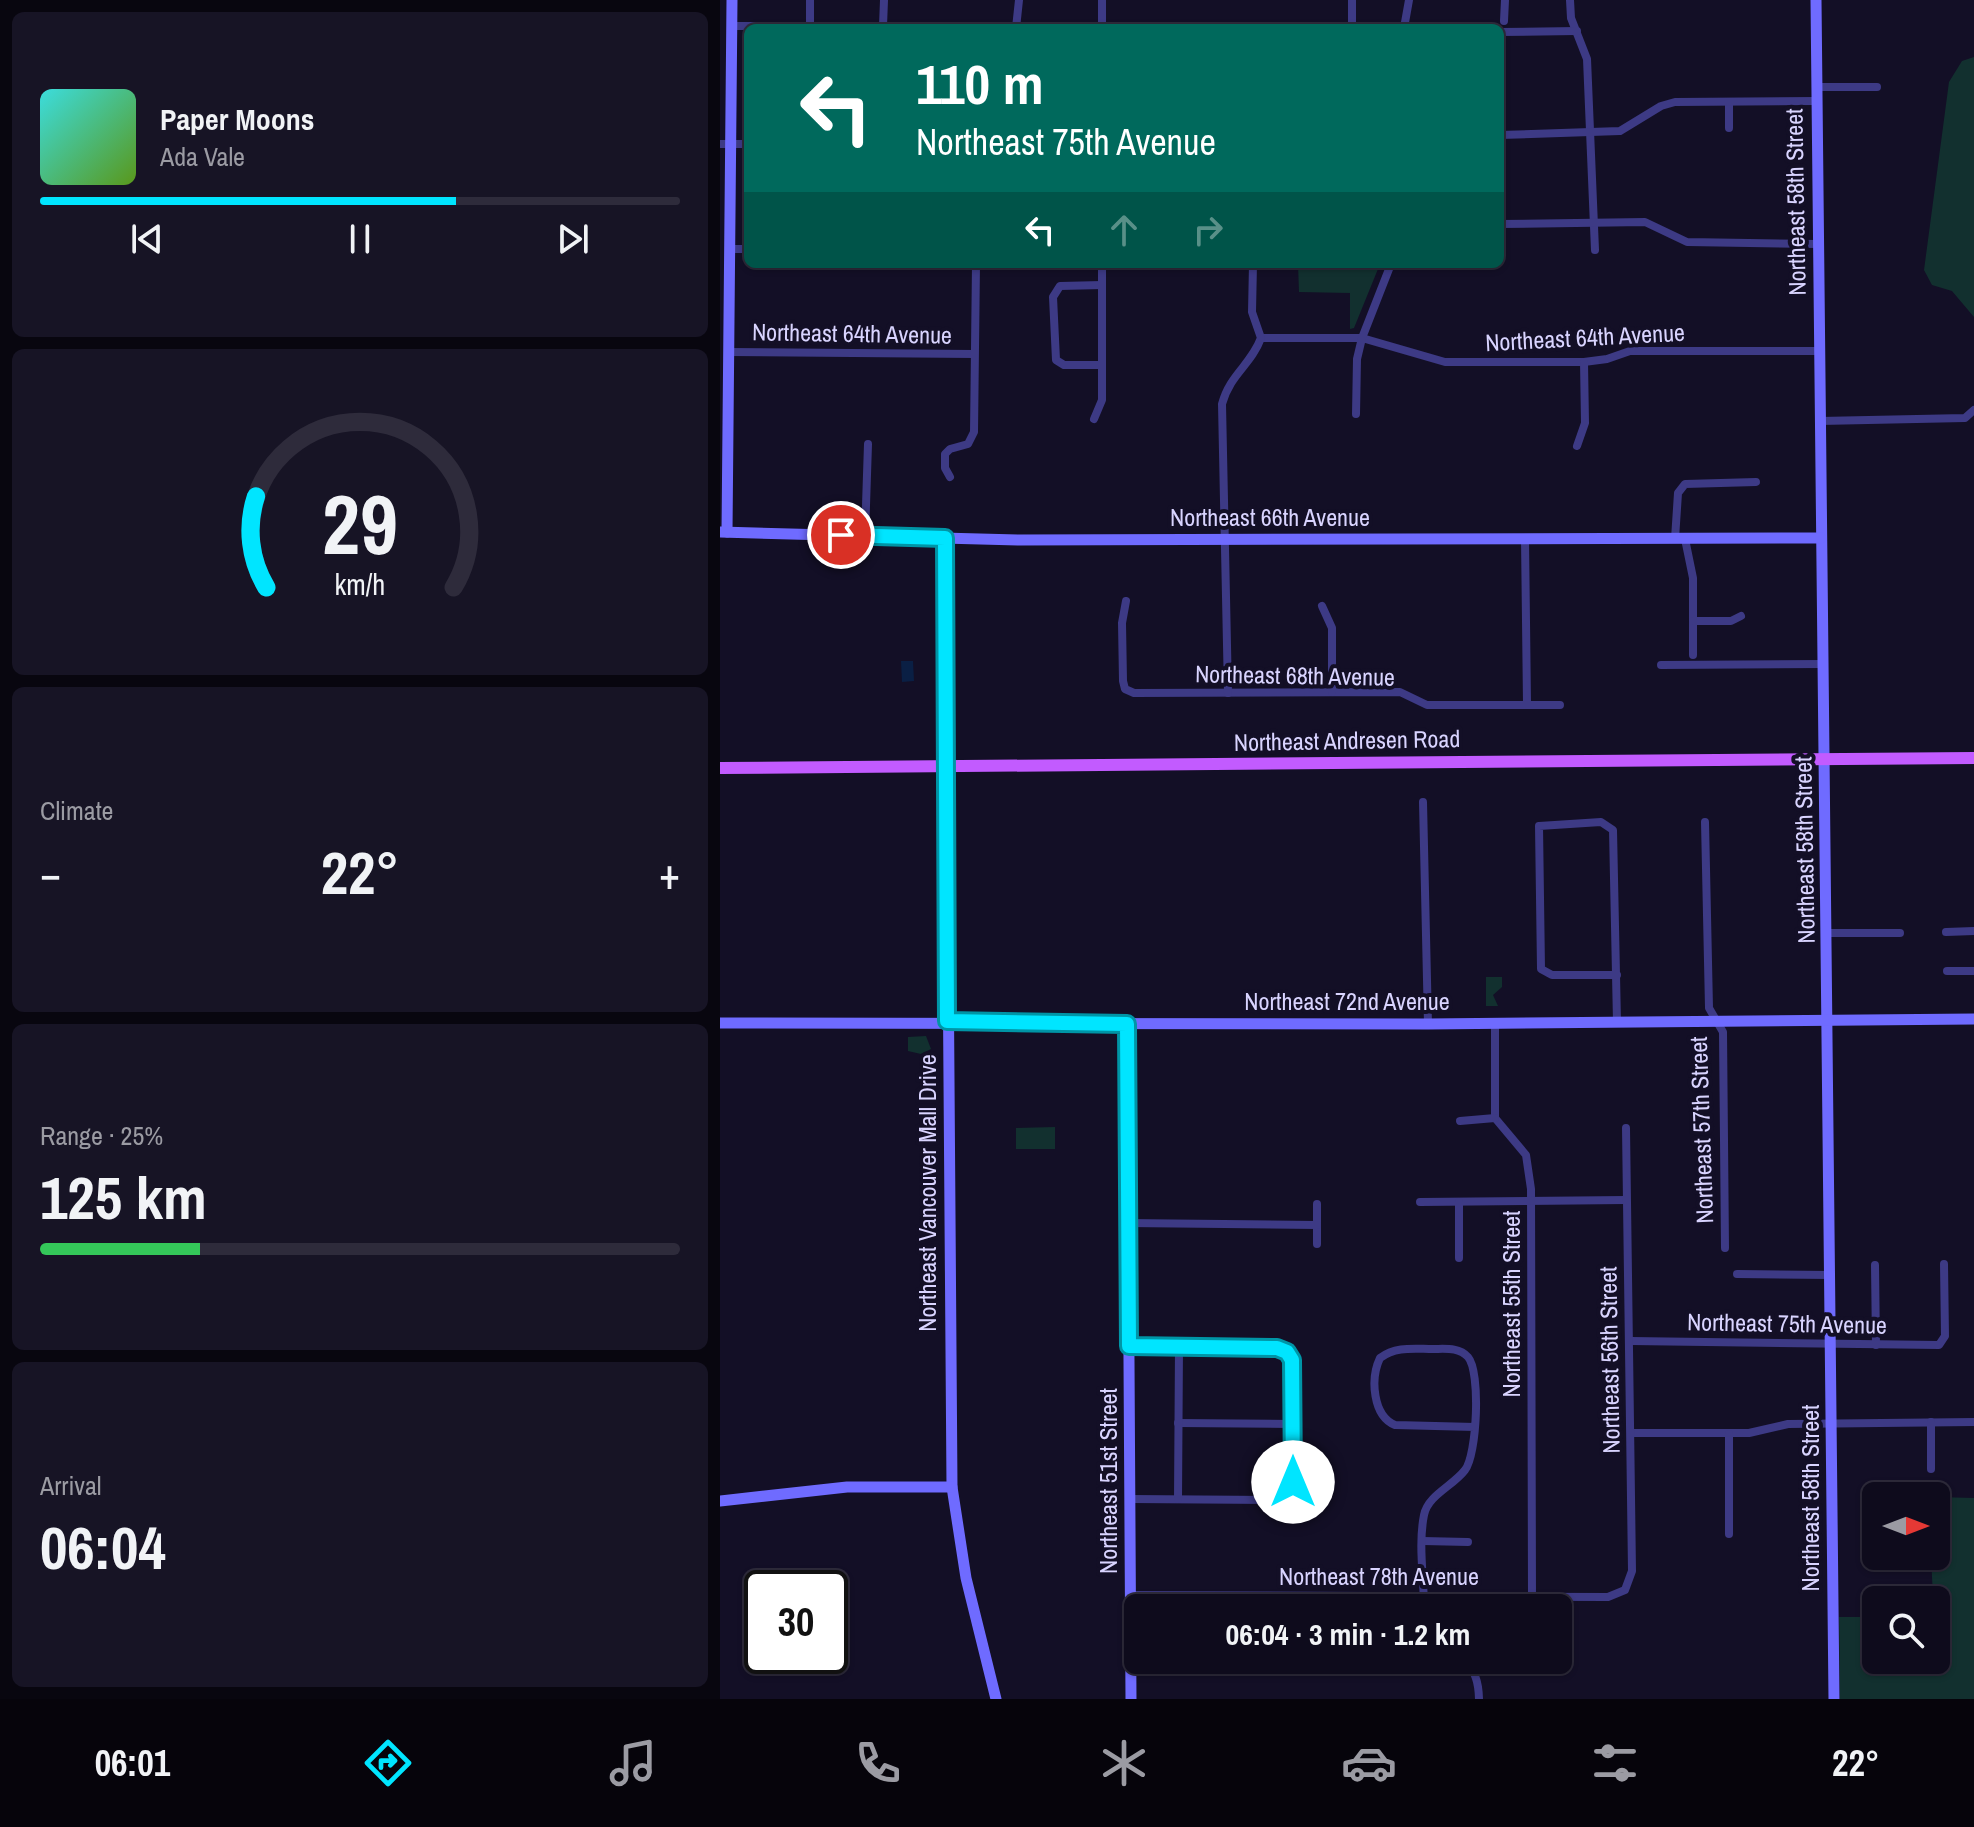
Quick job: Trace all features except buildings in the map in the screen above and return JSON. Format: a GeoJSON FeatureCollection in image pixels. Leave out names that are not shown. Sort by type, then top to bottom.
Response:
{"type":"FeatureCollection","features":[{"type":"Feature","properties":{"kind":"main road","name":"Northeast Andresen Road"},"geometry":{"type":"LineString","coordinates":[[720,768],[1974,758]]}},
{"type":"Feature","properties":{"kind":"street"},"geometry":{"type":"LineString","coordinates":[[724,532],[730,249],[725,144],[732,0]]}},
{"type":"Feature","properties":{"kind":"street"},"geometry":{"type":"LineString","coordinates":[[810,0],[810,24]]}},
{"type":"Feature","properties":{"kind":"street"},"geometry":{"type":"LineString","coordinates":[[883,24],[884,0]]}},
{"type":"Feature","properties":{"kind":"street"},"geometry":{"type":"LineString","coordinates":[[1016,24],[1019,0]]}},
{"type":"Feature","properties":{"kind":"street"},"geometry":{"type":"LineString","coordinates":[[1102,0],[1102,24]]}},
{"type":"Feature","properties":{"kind":"street"},"geometry":{"type":"LineString","coordinates":[[1352,0],[1352,24]]}},
{"type":"Feature","properties":{"kind":"street"},"geometry":{"type":"LineString","coordinates":[[1405,24],[1409,0]]}},
{"type":"Feature","properties":{"kind":"street"},"geometry":{"type":"LineString","coordinates":[[1570,0],[1587,59],[1595,250]]}},
{"type":"Feature","properties":{"kind":"street","name":"Northeast 58th Street"},"geometry":{"type":"LineString","coordinates":[[1816,0],[1834,1699]]}},
{"type":"Feature","properties":{"kind":"street"},"geometry":{"type":"LineString","coordinates":[[1504,21],[1505,2]]}},
{"type":"Feature","properties":{"kind":"street"},"geometry":{"type":"LineString","coordinates":[[732,26],[744,26]]}},
{"type":"Feature","properties":{"kind":"street"},"geometry":{"type":"LineString","coordinates":[[1504,32],[1577,31]]}},
{"type":"Feature","properties":{"kind":"street"},"geometry":{"type":"LineString","coordinates":[[1816,87],[1877,87]]}},
{"type":"Feature","properties":{"kind":"street"},"geometry":{"type":"LineString","coordinates":[[1504,135],[1620,131],[1661,106],[1675,102],[1816,101]]}},
{"type":"Feature","properties":{"kind":"street"},"geometry":{"type":"LineString","coordinates":[[1729,103],[1729,128]]}},
{"type":"Feature","properties":{"kind":"street"},"geometry":{"type":"LineString","coordinates":[[1504,224],[1645,222],[1687,242],[1709,245],[1817,244]]}},
{"type":"Feature","properties":{"kind":"street"},"geometry":{"type":"LineString","coordinates":[[730,249],[744,249]]}},
{"type":"Feature","properties":{"kind":"street"},"geometry":{"type":"LineString","coordinates":[[950,477],[945,468],[947,451],[968,444],[973,438],[976,268]]}},
{"type":"Feature","properties":{"kind":"street"},"geometry":{"type":"LineString","coordinates":[[1094,419],[1101,406],[1102,268]]}},
{"type":"Feature","properties":{"kind":"street"},"geometry":{"type":"LineString","coordinates":[[1228,693],[1222,404],[1228,382],[1256,352],[1261,338],[1252,312],[1253,268]]}},
{"type":"Feature","properties":{"kind":"street"},"geometry":{"type":"LineString","coordinates":[[1356,414],[1357,359],[1389,268]]}},
{"type":"Feature","properties":{"kind":"street"},"geometry":{"type":"LineString","coordinates":[[1102,285],[1060,286],[1053,297],[1056,360],[1064,365],[1102,365]]}},
{"type":"Feature","properties":{"kind":"street","name":"Northeast 64th Avenue"},"geometry":{"type":"LineString","coordinates":[[1261,338],[1362,338],[1445,362],[1584,362],[1607,359],[1630,351],[1819,351]]}},
{"type":"Feature","properties":{"kind":"street","name":"Northeast 64th Avenue"},"geometry":{"type":"LineString","coordinates":[[729,352],[974,354]]}},
{"type":"Feature","properties":{"kind":"street"},"geometry":{"type":"LineString","coordinates":[[1577,446],[1585,423],[1584,362]]}},
{"type":"Feature","properties":{"kind":"street"},"geometry":{"type":"LineString","coordinates":[[1820,421],[1965,418],[1974,410]]}},
{"type":"Feature","properties":{"kind":"street"},"geometry":{"type":"LineString","coordinates":[[865,536],[868,444]]}},
{"type":"Feature","properties":{"kind":"street"},"geometry":{"type":"LineString","coordinates":[[1693,655],[1693,578],[1680,539],[1680,491],[1685,484],[1756,482]]}},
{"type":"Feature","properties":{"kind":"street","name":"Northeast 66th Avenue"},"geometry":{"type":"LineString","coordinates":[[724,532],[945,538],[1821,538]]}},
{"type":"Feature","properties":{"kind":"street","name":"Northeast Vancouver Mall Drive"},"geometry":{"type":"LineString","coordinates":[[945,538],[952,1487],[966,1578],[996,1699]]}},
{"type":"Feature","properties":{"kind":"street"},"geometry":{"type":"LineString","coordinates":[[1525,539],[1527,704]]}},
{"type":"Feature","properties":{"kind":"street","name":"Northeast 68th Avenue"},"geometry":{"type":"LineString","coordinates":[[1126,601],[1122,623],[1125,689],[1134,693],[1400,692],[1427,705],[1560,705]]}},
{"type":"Feature","properties":{"kind":"street"},"geometry":{"type":"LineString","coordinates":[[1322,606],[1332,628],[1332,692]]}},
{"type":"Feature","properties":{"kind":"street"},"geometry":{"type":"LineString","coordinates":[[1693,621],[1731,621],[1741,616]]}},
{"type":"Feature","properties":{"kind":"street"},"geometry":{"type":"LineString","coordinates":[[1661,665],[1823,664]]}},
{"type":"Feature","properties":{"kind":"street"},"geometry":{"type":"LineString","coordinates":[[1423,802],[1428,1024]]}},
{"type":"Feature","properties":{"kind":"street","name":"Northeast 57th Street"},"geometry":{"type":"LineString","coordinates":[[1705,822],[1709,1008],[1723,1032],[1725,1248]]}},
{"type":"Feature","properties":{"kind":"street"},"geometry":{"type":"LineString","coordinates":[[1617,975],[1543,972],[1538,961],[1539,826],[1610,825],[1615,863],[1617,975],[1617,1022]]}},
{"type":"Feature","properties":{"kind":"street"},"geometry":{"type":"LineString","coordinates":[[1946,932],[1974,931]]}},
{"type":"Feature","properties":{"kind":"street"},"geometry":{"type":"LineString","coordinates":[[1827,933],[1900,933]]}},
{"type":"Feature","properties":{"kind":"street"},"geometry":{"type":"LineString","coordinates":[[1947,971],[1974,971]]}},
{"type":"Feature","properties":{"kind":"street","name":"Northeast 72nd Avenue"},"geometry":{"type":"LineString","coordinates":[[720,1023],[1428,1024],[1974,1019]]}},
{"type":"Feature","properties":{"kind":"street"},"geometry":{"type":"LineString","coordinates":[[1460,1121],[1495,1118],[1495,1023]]}},
{"type":"Feature","properties":{"kind":"street","name":"Northeast 51st Street"},"geometry":{"type":"LineString","coordinates":[[1127,1024],[1130,1594]]}},
{"type":"Feature","properties":{"kind":"street","name":"Northeast 55th Street"},"geometry":{"type":"LineString","coordinates":[[1495,1118],[1526,1155],[1531,1201],[1532,1594]]}},
{"type":"Feature","properties":{"kind":"street","name":"Northeast 56th Street"},"geometry":{"type":"LineString","coordinates":[[1625,1590],[1632,1571],[1626,1128]]}},
{"type":"Feature","properties":{"kind":"street"},"geometry":{"type":"LineString","coordinates":[[1420,1202],[1626,1200]]}},
{"type":"Feature","properties":{"kind":"street"},"geometry":{"type":"LineString","coordinates":[[1459,1202],[1459,1258]]}},
{"type":"Feature","properties":{"kind":"street"},"geometry":{"type":"LineString","coordinates":[[1317,1204],[1317,1244]]}},
{"type":"Feature","properties":{"kind":"street"},"geometry":{"type":"LineString","coordinates":[[1127,1223],[1317,1225]]}},
{"type":"Feature","properties":{"kind":"street","name":"Northeast 75th Avenue"},"geometry":{"type":"LineString","coordinates":[[1631,1341],[1942,1345],[1944,1264]]}},
{"type":"Feature","properties":{"kind":"street"},"geometry":{"type":"LineString","coordinates":[[1875,1265],[1876,1345]]}},
{"type":"Feature","properties":{"kind":"street"},"geometry":{"type":"LineString","coordinates":[[1737,1274],[1830,1275]]}},
{"type":"Feature","properties":{"kind":"street"},"geometry":{"type":"LineString","coordinates":[[1129,1346],[1277,1348],[1287,1352],[1292,1360],[1293,1482],[1288,1496],[1274,1500],[1130,1499]]}},
{"type":"Feature","properties":{"kind":"street"},"geometry":{"type":"LineString","coordinates":[[1178,1499],[1179,1347]]}},
{"type":"Feature","properties":{"kind":"street"},"geometry":{"type":"LineString","coordinates":[[1424,1594],[1424,1513],[1439,1493],[1465,1470],[1473,1452],[1475,1427],[1475,1368],[1468,1358],[1454,1349],[1399,1349],[1385,1354],[1377,1364],[1378,1411],[1385,1421],[1395,1425],[1475,1427]]}},
{"type":"Feature","properties":{"kind":"street"},"geometry":{"type":"LineString","coordinates":[[1931,1422],[1931,1469]]}},
{"type":"Feature","properties":{"kind":"street"},"geometry":{"type":"LineString","coordinates":[[1631,1433],[1729,1434],[1788,1424],[1974,1422]]}},
{"type":"Feature","properties":{"kind":"street"},"geometry":{"type":"LineString","coordinates":[[1178,1423],[1292,1424]]}},
{"type":"Feature","properties":{"kind":"street"},"geometry":{"type":"LineString","coordinates":[[1729,1434],[1729,1534]]}},
{"type":"Feature","properties":{"kind":"street"},"geometry":{"type":"LineString","coordinates":[[720,1501],[847,1487],[952,1487]]}},
{"type":"Feature","properties":{"kind":"street"},"geometry":{"type":"LineString","coordinates":[[1423,1541],[1468,1542]]}},
{"type":"Feature","properties":{"kind":"street","name":"Northeast 78th Avenue"},"geometry":{"type":"LineString","coordinates":[[1572,1597],[1608,1597],[1625,1590]]}},
{"type":"Feature","properties":{"kind":"street","name":"Northeast 51st Street"},"geometry":{"type":"LineString","coordinates":[[1131,1674],[1131,1699]]}},
{"type":"Feature","properties":{"kind":"street"},"geometry":{"type":"LineString","coordinates":[[1475,1674],[1479,1699]]}},
{"type":"Feature","properties":{"kind":"green space"},"geometry":{"type":"Polygon","coordinates":[[[1974,57],[1974,317],[1952,291],[1932,285],[1924,270],[1949,82],[1962,61],[1974,57]]]}},
{"type":"Feature","properties":{"kind":"green space"},"geometry":{"type":"Polygon","coordinates":[[[1298,268],[1378,268],[1354,328],[1350,329],[1350,293],[1299,292],[1298,268]]]}},
{"type":"Feature","properties":{"kind":"green space"},"geometry":{"type":"Polygon","coordinates":[[[1486,977],[1502,977],[1502,987],[1493,995],[1498,1006],[1486,1006],[1486,977]]]}},
{"type":"Feature","properties":{"kind":"green space"},"geometry":{"type":"Polygon","coordinates":[[[926,1036],[931,1049],[921,1054],[908,1051],[908,1037],[926,1036]]]}},
{"type":"Feature","properties":{"kind":"green space"},"geometry":{"type":"Polygon","coordinates":[[[1055,1127],[1055,1149],[1016,1149],[1016,1128],[1055,1127]]]}},
{"type":"Feature","properties":{"kind":"green space"},"geometry":{"type":"Polygon","coordinates":[[[1950,1497],[1974,1498],[1974,1699],[1840,1699],[1839,1617],[1862,1617],[1862,1674],[1950,1674],[1950,1586],[1932,1586],[1932,1570],[1950,1570],[1950,1497]]]}},
{"type":"Feature","properties":{"kind":"water"},"geometry":{"type":"Polygon","coordinates":[[[901,661],[913,661],[914,681],[902,682],[901,661]]]}},
{"type":"Feature","properties":{"kind":"route"},"geometry":{"type":"LineString","coordinates":[[841,535],[945,538],[947,1021],[1127,1024],[1129,1346],[1277,1348],[1287,1352],[1292,1360],[1293,1482]]}}]}
